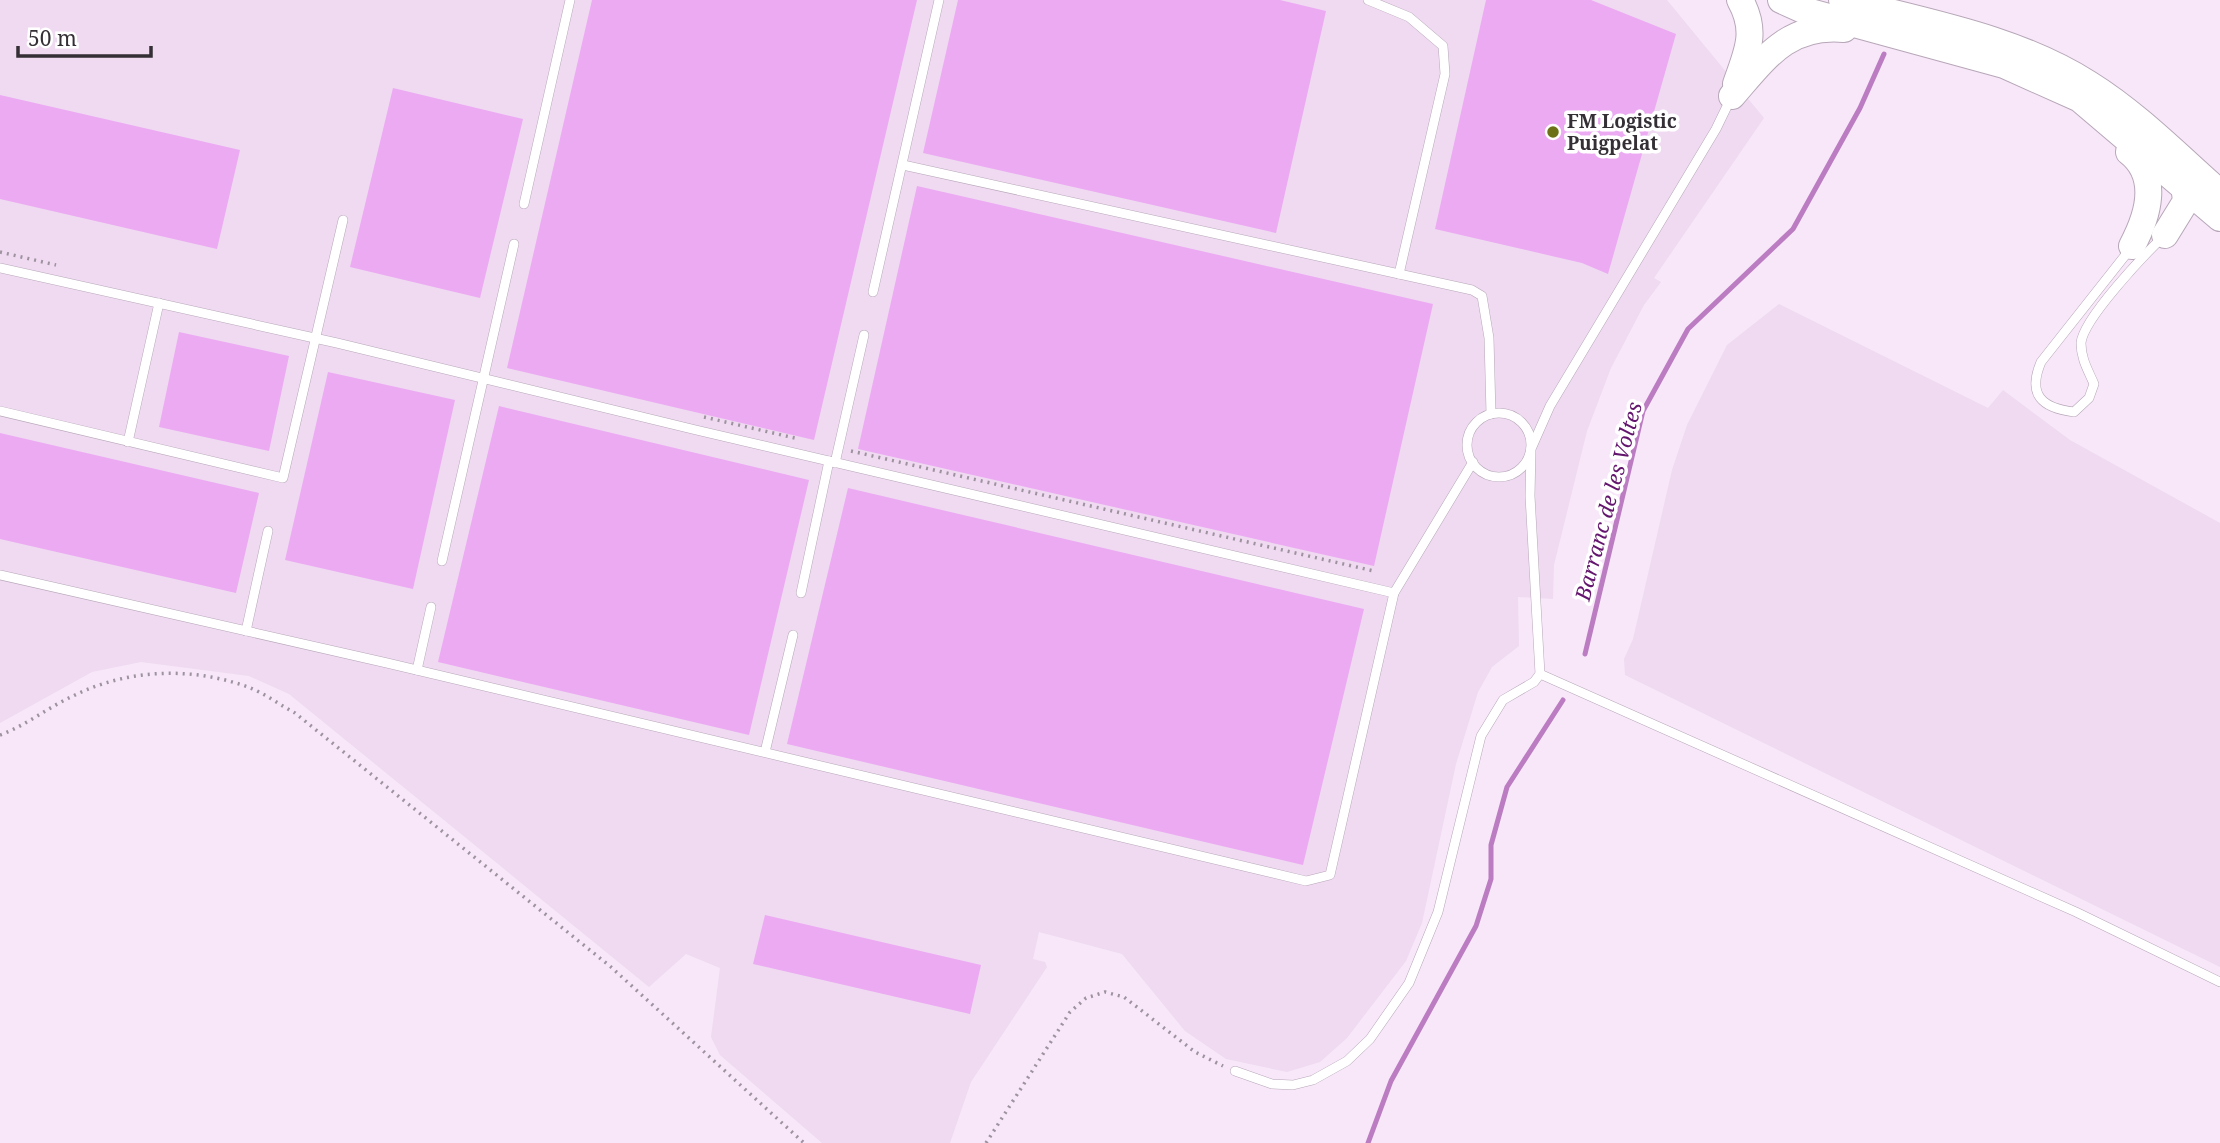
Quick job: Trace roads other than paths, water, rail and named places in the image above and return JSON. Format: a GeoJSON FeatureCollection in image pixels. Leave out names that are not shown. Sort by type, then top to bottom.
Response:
{"type":"FeatureCollection","features":[{"type":"Feature","properties":{"kind":"street"},"geometry":{"type":"LineString","coordinates":[[1740,0],[1750,17],[1750,43]]}},
{"type":"Feature","properties":{"kind":"street"},"geometry":{"type":"LineString","coordinates":[[1789,0],[1887,33],[2004,65],[2080,99],[2220,218]]}},
{"type":"Feature","properties":{"kind":"street"},"geometry":{"type":"LineString","coordinates":[[1783,41],[1789,0]]}},
{"type":"Feature","properties":{"kind":"street"},"geometry":{"type":"LineString","coordinates":[[1732,96],[1760,19],[1774,5],[1789,0],[1910,30],[1986,38]]}},
{"type":"Feature","properties":{"kind":"street"},"geometry":{"type":"LineString","coordinates":[[1842,0],[1986,38],[2071,74],[2131,114],[2220,193]]}},
{"type":"Feature","properties":{"kind":"street"},"geometry":{"type":"LineString","coordinates":[[1732,96],[1783,41],[1806,31],[1830,28],[1887,33]]}},
{"type":"Feature","properties":{"kind":"street"},"geometry":{"type":"LineString","coordinates":[[2004,65],[2082,113],[2137,158],[2146,170],[2148,204],[2144,224],[2132,246]]}},
{"type":"Feature","properties":{"kind":"street"},"geometry":{"type":"LineString","coordinates":[[2071,74],[2180,170],[2187,190],[2181,212],[2165,235]]}},
{"type":"Feature","properties":{"kind":"street"},"geometry":{"type":"LineString","coordinates":[[2132,246],[2159,209],[2179,193],[2195,190],[2220,206]]}},
{"type":"Feature","properties":{"kind":"street"},"geometry":{"type":"LineString","coordinates":[[2165,235],[2209,223],[2220,225]]}},
{"type":"Feature","properties":{"kind":"lane"},"geometry":{"type":"LineString","coordinates":[[524,204],[570,0]]}},
{"type":"Feature","properties":{"kind":"lane"},"geometry":{"type":"LineString","coordinates":[[873,292],[939,0]]}},
{"type":"Feature","properties":{"kind":"lane"},"geometry":{"type":"LineString","coordinates":[[1368,0],[1409,17],[1443,46],[1445,74],[1399,274]]}},
{"type":"Feature","properties":{"kind":"lane"},"geometry":{"type":"LineString","coordinates":[[1235,1071],[1272,1084],[1293,1085],[1313,1080],[1347,1061],[1370,1039],[1409,983],[1438,912],[1480,736],[1503,700],[1534,682],[1540,674],[1540,623],[1530,496],[1531,449],[1531,439],[1521,421],[1512,416],[1491,414],[1474,426],[1469,435],[1467,446],[1473,462],[1483,472],[1504,477],[1522,468],[1531,449],[1550,406],[1716,129],[1732,96]]}},
{"type":"Feature","properties":{"kind":"lane"},"geometry":{"type":"LineString","coordinates":[[903,165],[1472,290],[1482,296],[1489,338],[1491,414]]}},
{"type":"Feature","properties":{"kind":"lane"},"geometry":{"type":"LineString","coordinates":[[0,411],[283,478],[343,220]]}},
{"type":"Feature","properties":{"kind":"lane"},"geometry":{"type":"LineString","coordinates":[[2132,246],[2041,362],[2036,375],[2036,389],[2041,401],[2055,410],[2074,412],[2089,398],[2094,384],[2082,358],[2083,332],[2134,265],[2165,235]]}},
{"type":"Feature","properties":{"kind":"lane"},"geometry":{"type":"LineString","coordinates":[[442,561],[514,244]]}},
{"type":"Feature","properties":{"kind":"lane"},"geometry":{"type":"LineString","coordinates":[[0,268],[316,338],[1394,593]]}},
{"type":"Feature","properties":{"kind":"lane"},"geometry":{"type":"LineString","coordinates":[[128,442],[159,303]]}},
{"type":"Feature","properties":{"kind":"lane"},"geometry":{"type":"LineString","coordinates":[[801,593],[864,335]]}},
{"type":"Feature","properties":{"kind":"lane"},"geometry":{"type":"LineString","coordinates":[[0,575],[417,670],[1306,881],[1331,875],[1394,593],[1473,462]]}},
{"type":"Feature","properties":{"kind":"lane"},"geometry":{"type":"LineString","coordinates":[[246,631],[268,531]]}},
{"type":"Feature","properties":{"kind":"lane"},"geometry":{"type":"LineString","coordinates":[[417,670],[431,607]]}},
{"type":"Feature","properties":{"kind":"lane"},"geometry":{"type":"LineString","coordinates":[[765,752],[793,635]]}},
{"type":"Feature","properties":{"kind":"lane"},"geometry":{"type":"LineString","coordinates":[[1540,674],[2076,912],[2220,982]]}},
{"type":"Feature","properties":{"kind":"waterway","name":"Barranc de les Voltes"},"geometry":{"type":"LineString","coordinates":[[1585,654],[1643,411],[1688,329],[1793,229],[1860,108],[1884,54]]}},
{"type":"Feature","properties":{"kind":"waterway","name":"Barranc de les Voltes"},"geometry":{"type":"LineString","coordinates":[[1368,1143],[1391,1081],[1476,926],[1491,879],[1491,845],[1507,787],[1563,700]]}},
{"type":"Feature","properties":{"kind":"place","name":"FM Logistic Puigpelat"},"geometry":{"type":"Point","coordinates":[1553,132]}}]}
